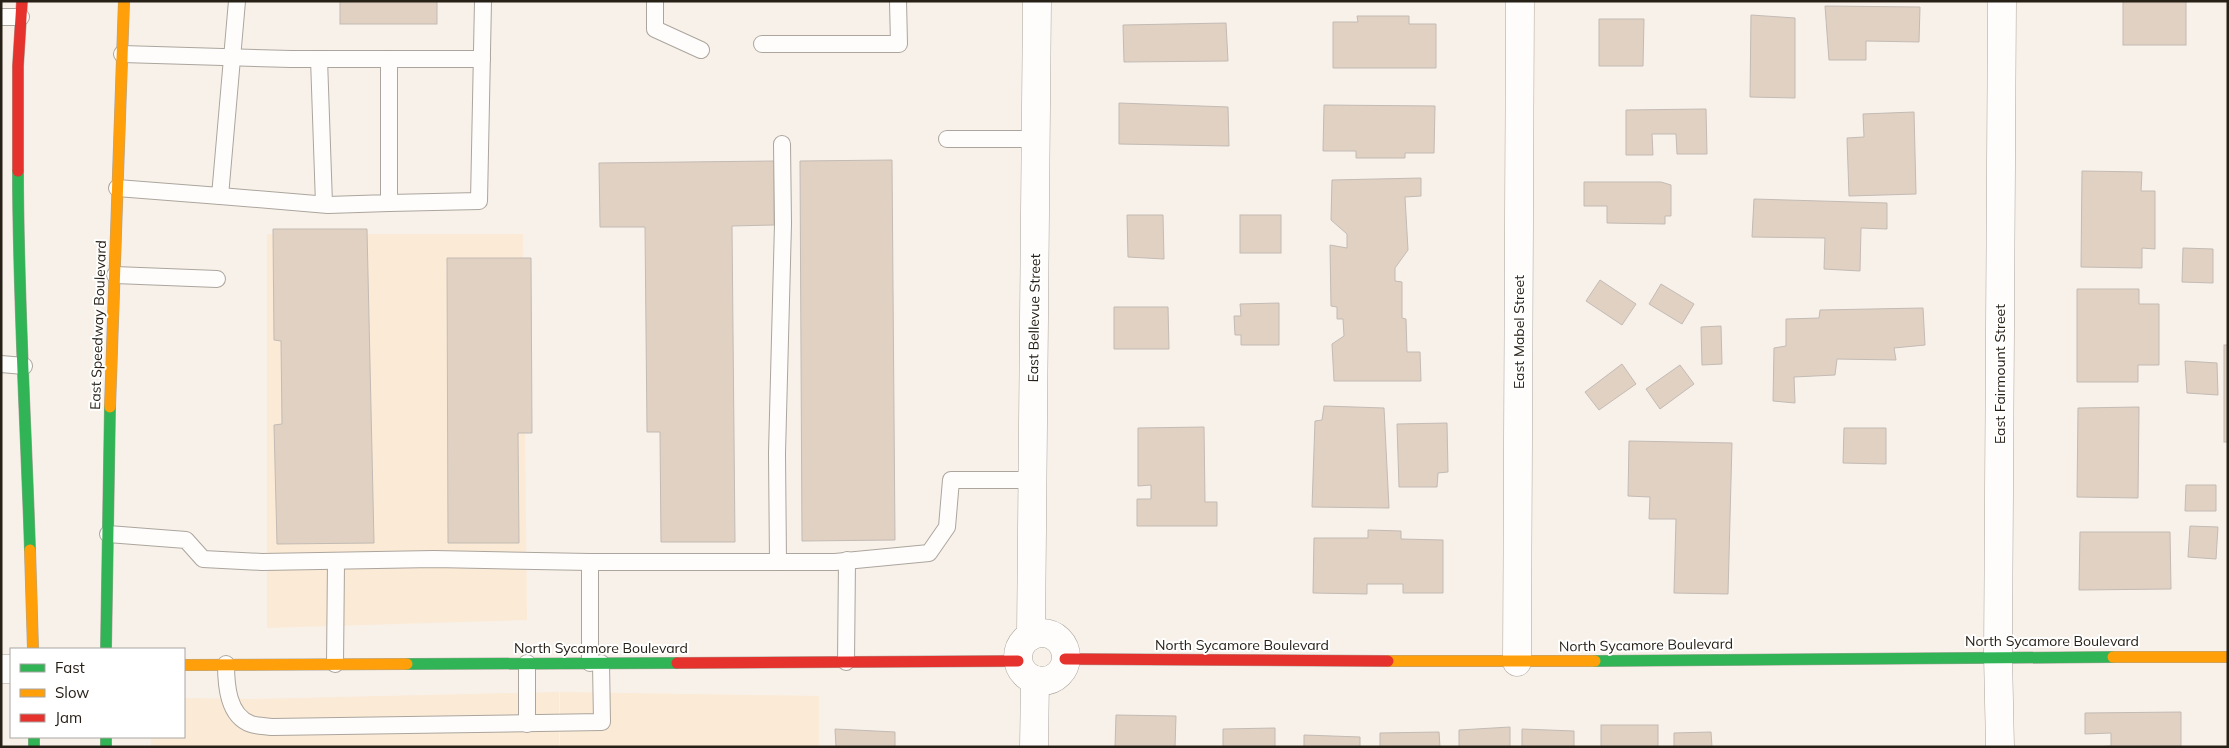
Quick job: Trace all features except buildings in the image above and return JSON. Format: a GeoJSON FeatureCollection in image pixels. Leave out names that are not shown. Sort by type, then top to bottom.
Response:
{"type":"FeatureCollection","features":[{"type":"Feature","properties":{"kind":"street","name":"East Speedway Boulevard"},"geometry":{"type":"LineString","coordinates":[[106,648],[114,275],[124,1]]}},
{"type":"Feature","properties":{"kind":"street","name":"East Bellevue Street"},"geometry":{"type":"LineString","coordinates":[[1031,636],[1037,1]]}},
{"type":"Feature","properties":{"kind":"street","name":"East Mabel Street"},"geometry":{"type":"LineString","coordinates":[[1517,662],[1520,1]]}},
{"type":"Feature","properties":{"kind":"street","name":"East Fairmount Street"},"geometry":{"type":"LineString","coordinates":[[2000,747],[1998,656],[2002,1]]}},
{"type":"Feature","properties":{"kind":"street"},"geometry":{"type":"LineString","coordinates":[[22,9],[18,66],[18,265],[24,366],[34,648]]}},
{"type":"Feature","properties":{"kind":"street"},"geometry":{"type":"LineString","coordinates":[[1026,671],[1042,682],[1055,677],[1064,666],[1065,659],[1061,643],[1055,637],[1047,634],[1031,636],[1020,646],[1026,671],[1034,747]]}},
{"type":"Feature","properties":{"kind":"street","name":"North Sycamore Boulevard"},"geometry":{"type":"LineString","coordinates":[[1065,659],[1517,662],[1998,656],[2228,657]]}},
{"type":"Feature","properties":{"kind":"street","name":"North Sycamore Boulevard"},"geometry":{"type":"LineString","coordinates":[[185,665],[846,662],[1026,671]]}},
{"type":"Feature","properties":{"kind":"lane"},"geometry":{"type":"LineString","coordinates":[[220,196],[237,1]]}},
{"type":"Feature","properties":{"kind":"lane"},"geometry":{"type":"LineString","coordinates":[[117,188],[324,204],[478,201],[483,1]]}},
{"type":"Feature","properties":{"kind":"lane"},"geometry":{"type":"LineString","coordinates":[[655,1],[655,29],[701,50]]}},
{"type":"Feature","properties":{"kind":"lane"},"geometry":{"type":"LineString","coordinates":[[762,44],[899,44],[898,1]]}},
{"type":"Feature","properties":{"kind":"lane"},"geometry":{"type":"LineString","coordinates":[[1,17],[22,9]]}},
{"type":"Feature","properties":{"kind":"lane"},"geometry":{"type":"LineString","coordinates":[[122,54],[232,58],[482,59]]}},
{"type":"Feature","properties":{"kind":"lane"},"geometry":{"type":"LineString","coordinates":[[319,58],[324,204]]}},
{"type":"Feature","properties":{"kind":"lane"},"geometry":{"type":"LineString","coordinates":[[389,58],[389,203]]}},
{"type":"Feature","properties":{"kind":"lane"},"geometry":{"type":"LineString","coordinates":[[947,138],[1036,138]]}},
{"type":"Feature","properties":{"kind":"lane"},"geometry":{"type":"LineString","coordinates":[[778,562],[777,453],[783,224],[782,144]]}},
{"type":"Feature","properties":{"kind":"lane"},"geometry":{"type":"LineString","coordinates":[[114,275],[217,279]]}},
{"type":"Feature","properties":{"kind":"lane"},"geometry":{"type":"LineString","coordinates":[[1,364],[24,366]]}},
{"type":"Feature","properties":{"kind":"lane"},"geometry":{"type":"LineString","coordinates":[[108,534],[186,540],[203,559],[262,562],[434,559],[590,562],[847,560],[929,553],[947,527],[951,480],[1032,480]]}},
{"type":"Feature","properties":{"kind":"lane"},"geometry":{"type":"LineString","coordinates":[[846,662],[847,560]]}},
{"type":"Feature","properties":{"kind":"lane"},"geometry":{"type":"LineString","coordinates":[[335,664],[336,562]]}},
{"type":"Feature","properties":{"kind":"lane"},"geometry":{"type":"LineString","coordinates":[[226,664],[226,682],[230,702],[241,718],[251,724],[272,727],[602,722],[596,663],[590,562]]}},
{"type":"Feature","properties":{"kind":"lane"},"geometry":{"type":"LineString","coordinates":[[527,663],[527,724]]}},
{"type":"Feature","properties":{"kind":"shaded area"},"geometry":{"type":"Polygon","coordinates":[[[267,234],[523,234],[527,620],[267,628],[267,234]]]}},
{"type":"Feature","properties":{"kind":"shaded area"},"geometry":{"type":"Polygon","coordinates":[[[559,692],[559,747],[151,747],[151,738],[185,738],[185,698],[251,699],[559,692]]]}},
{"type":"Feature","properties":{"kind":"shaded area"},"geometry":{"type":"Polygon","coordinates":[[[560,692],[819,696],[819,747],[560,747],[560,692]]]}},
{"type":"Feature","properties":{"kind":"traffic: fast"},"geometry":{"type":"LineString","coordinates":[[18,171],[30,550]]}},
{"type":"Feature","properties":{"kind":"traffic: fast"},"geometry":{"type":"LineString","coordinates":[[106,648],[110,407]]}},
{"type":"Feature","properties":{"kind":"traffic: fast"},"geometry":{"type":"LineString","coordinates":[[1595,661],[2113,657]]}},
{"type":"Feature","properties":{"kind":"traffic: fast"},"geometry":{"type":"LineString","coordinates":[[407,664],[677,663]]}},
{"type":"Feature","properties":{"kind":"traffic: fast"},"geometry":{"type":"LineString","coordinates":[[34,738],[34,747]]}},
{"type":"Feature","properties":{"kind":"traffic: fast"},"geometry":{"type":"LineString","coordinates":[[106,738],[106,747]]}},
{"type":"Feature","properties":{"kind":"traffic: slow"},"geometry":{"type":"LineString","coordinates":[[110,407],[124,1]]}},
{"type":"Feature","properties":{"kind":"traffic: slow"},"geometry":{"type":"LineString","coordinates":[[30,550],[33,648]]}},
{"type":"Feature","properties":{"kind":"traffic: slow"},"geometry":{"type":"LineString","coordinates":[[2113,657],[2228,657]]}},
{"type":"Feature","properties":{"kind":"traffic: slow"},"geometry":{"type":"LineString","coordinates":[[1388,661],[1595,661]]}},
{"type":"Feature","properties":{"kind":"traffic: slow"},"geometry":{"type":"LineString","coordinates":[[185,665],[407,664]]}},
{"type":"Feature","properties":{"kind":"traffic: jam"},"geometry":{"type":"LineString","coordinates":[[18,171],[18,66],[22,1]]}},
{"type":"Feature","properties":{"kind":"traffic: jam"},"geometry":{"type":"LineString","coordinates":[[1065,659],[1388,661]]}},
{"type":"Feature","properties":{"kind":"traffic: jam"},"geometry":{"type":"LineString","coordinates":[[677,663],[1018,661]]}}]}
